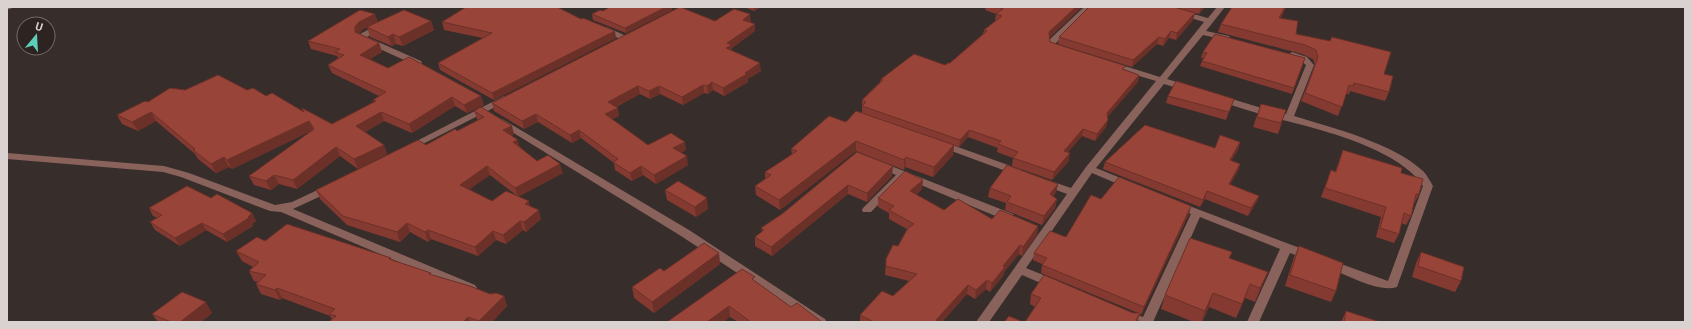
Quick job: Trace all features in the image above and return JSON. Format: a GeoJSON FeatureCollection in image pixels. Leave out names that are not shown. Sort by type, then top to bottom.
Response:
{"type":"FeatureCollection","features":[{"type":"Feature","properties":{"kind":"street"},"geometry":{"type":"LineString","coordinates":[[7,8],[11,7]]}},
{"type":"Feature","properties":{"kind":"street"},"geometry":{"type":"LineString","coordinates":[[1067,50],[1051,44],[1088,7]]}},
{"type":"Feature","properties":{"kind":"street"},"geometry":{"type":"LineString","coordinates":[[1159,7],[1209,21]]}},
{"type":"Feature","properties":{"kind":"street"},"geometry":{"type":"LineString","coordinates":[[982,322],[1019,269],[1041,230],[1073,192],[1160,80],[1202,32],[1221,7]]}},
{"type":"Feature","properties":{"kind":"street"},"geometry":{"type":"LineString","coordinates":[[391,21],[366,33],[363,38],[429,69]]}},
{"type":"Feature","properties":{"kind":"street"},"geometry":{"type":"LineString","coordinates":[[599,27],[630,36],[612,45]]}},
{"type":"Feature","properties":{"kind":"street"},"geometry":{"type":"LineString","coordinates":[[1202,32],[1232,40]]}},
{"type":"Feature","properties":{"kind":"street"},"geometry":{"type":"LineString","coordinates":[[1284,53],[1304,59],[1310,65],[1291,115],[1286,117]]}},
{"type":"Feature","properties":{"kind":"street"},"geometry":{"type":"LineString","coordinates":[[1102,62],[1196,91]]}},
{"type":"Feature","properties":{"kind":"street"},"geometry":{"type":"LineString","coordinates":[[398,153],[514,94]]}},
{"type":"Feature","properties":{"kind":"street"},"geometry":{"type":"LineString","coordinates":[[1168,200],[1370,280],[1382,284],[1393,284],[1428,186],[1426,180],[1419,172],[1389,154],[1351,138],[1286,117],[1211,96]]}},
{"type":"Feature","properties":{"kind":"street"},"geometry":{"type":"LineString","coordinates":[[481,98],[493,105]]}},
{"type":"Feature","properties":{"kind":"street"},"geometry":{"type":"LineString","coordinates":[[483,110],[685,233],[821,322]]}},
{"type":"Feature","properties":{"kind":"street"},"geometry":{"type":"LineString","coordinates":[[929,140],[1073,192]]}},
{"type":"Feature","properties":{"kind":"street"},"geometry":{"type":"LineString","coordinates":[[7,156],[164,169],[185,175],[265,207],[283,209],[480,292]]}},
{"type":"Feature","properties":{"kind":"street"},"geometry":{"type":"LineString","coordinates":[[875,162],[1016,220]]}},
{"type":"Feature","properties":{"kind":"street"},"geometry":{"type":"LineString","coordinates":[[1090,169],[1140,189]]}},
{"type":"Feature","properties":{"kind":"street"},"geometry":{"type":"LineString","coordinates":[[867,210],[902,174]]}},
{"type":"Feature","properties":{"kind":"street"},"geometry":{"type":"LineString","coordinates":[[283,209],[307,200],[342,182]]}},
{"type":"Feature","properties":{"kind":"street"},"geometry":{"type":"LineString","coordinates":[[1147,322],[1197,212]]}},
{"type":"Feature","properties":{"kind":"street"},"geometry":{"type":"LineString","coordinates":[[1253,322],[1287,247]]}},
{"type":"Feature","properties":{"kind":"street"},"geometry":{"type":"LineString","coordinates":[[1019,269],[1062,288]]}},
{"type":"Feature","properties":{"kind":"street"},"geometry":{"type":"LineString","coordinates":[[1113,310],[1142,322]]}},
{"type":"Feature","properties":{"kind":"building"},"geometry":{"type":"Polygon","coordinates":[[[466,7],[557,7],[581,19],[583,18],[615,31],[492,93],[438,63],[492,33],[442,22],[466,7]]]}},
{"type":"Feature","properties":{"kind":"building"},"geometry":{"type":"Polygon","coordinates":[[[610,7],[666,7],[625,28],[592,14],[610,7]]]}},
{"type":"Feature","properties":{"kind":"building"},"geometry":{"type":"Polygon","coordinates":[[[680,7],[715,21],[734,9],[750,14],[743,20],[755,24],[727,43],[732,45],[726,48],[760,63],[745,73],[747,74],[723,88],[712,82],[707,86],[703,85],[682,97],[659,86],[649,91],[638,86],[608,102],[618,108],[605,114],[648,145],[671,133],[685,142],[673,148],[687,156],[654,175],[641,166],[630,173],[613,162],[618,159],[579,130],[570,135],[536,114],[522,121],[492,103],[680,7]]]}},
{"type":"Feature","properties":{"kind":"building"},"geometry":{"type":"Polygon","coordinates":[[[998,7],[1076,7],[1049,32],[1050,42],[1126,66],[1122,69],[1139,75],[1107,113],[1108,120],[1097,134],[1083,129],[1064,151],[1070,153],[1054,172],[1013,158],[1018,152],[998,144],[1001,141],[969,130],[960,140],[862,106],[866,102],[862,100],[883,80],[881,79],[914,54],[945,65],[950,63],[987,31],[984,30],[1002,16],[996,14],[1003,9],[998,7]]]}},
{"type":"Feature","properties":{"kind":"building"},"geometry":{"type":"Polygon","coordinates":[[[1089,7],[1174,7],[1195,13],[1177,33],[1171,31],[1165,39],[1159,37],[1133,60],[1059,37],[1089,7]]]}},
{"type":"Feature","properties":{"kind":"building"},"geometry":{"type":"Polygon","coordinates":[[[1232,7],[1285,7],[1279,18],[1298,21],[1296,34],[1330,41],[1332,37],[1391,52],[1384,74],[1393,76],[1389,92],[1354,83],[1353,86],[1349,85],[1342,107],[1305,93],[1318,57],[1316,50],[1305,45],[1221,24],[1232,7]]]}},
{"type":"Feature","properties":{"kind":"building"},"geometry":{"type":"Polygon","coordinates":[[[360,10],[375,14],[359,22],[355,27],[355,32],[379,43],[360,55],[388,68],[409,57],[481,96],[464,105],[452,97],[409,124],[381,112],[356,126],[384,145],[354,159],[336,147],[293,180],[274,175],[266,181],[249,176],[314,129],[309,121],[227,160],[224,157],[211,164],[193,150],[195,149],[151,112],[132,122],[117,115],[145,101],[148,102],[170,88],[185,90],[218,75],[247,90],[253,88],[266,96],[272,93],[304,112],[302,108],[332,124],[376,101],[373,100],[386,92],[328,65],[344,55],[335,52],[340,49],[308,41],[360,10]]]}},
{"type":"Feature","properties":{"kind":"building"},"geometry":{"type":"Polygon","coordinates":[[[404,10],[431,21],[399,37],[393,34],[388,37],[367,27],[404,10]]]}},
{"type":"Feature","properties":{"kind":"building"},"geometry":{"type":"Polygon","coordinates":[[[1215,34],[1305,58],[1294,88],[1202,61],[1207,53],[1203,52],[1215,34]]]}},
{"type":"Feature","properties":{"kind":"building"},"geometry":{"type":"Polygon","coordinates":[[[1176,81],[1234,99],[1229,112],[1168,96],[1176,81]]]}},
{"type":"Feature","properties":{"kind":"building"},"geometry":{"type":"Polygon","coordinates":[[[1261,104],[1286,110],[1281,123],[1257,117],[1261,104]]]}},
{"type":"Feature","properties":{"kind":"building"},"geometry":{"type":"Polygon","coordinates":[[[481,107],[512,126],[503,130],[518,140],[513,142],[537,161],[548,155],[560,164],[515,188],[487,166],[460,185],[492,201],[506,191],[529,201],[525,204],[539,210],[524,222],[520,221],[503,235],[493,231],[475,247],[428,230],[425,232],[407,223],[397,232],[343,216],[316,190],[418,140],[426,145],[455,129],[457,131],[484,117],[474,111],[481,107]]]}},
{"type":"Feature","properties":{"kind":"building"},"geometry":{"type":"Polygon","coordinates":[[[856,111],[954,145],[934,167],[906,157],[904,160],[856,141],[779,200],[755,186],[771,175],[765,172],[797,151],[791,149],[829,116],[846,122],[856,111]]]}},
{"type":"Feature","properties":{"kind":"building"},"geometry":{"type":"Polygon","coordinates":[[[1145,125],[1215,148],[1220,135],[1240,142],[1230,160],[1240,164],[1229,184],[1259,196],[1251,208],[1207,191],[1203,200],[1105,162],[1145,125]]]}},
{"type":"Feature","properties":{"kind":"building"},"geometry":{"type":"Polygon","coordinates":[[[1343,150],[1402,168],[1401,173],[1423,179],[1419,194],[1416,194],[1411,216],[1404,213],[1399,234],[1380,228],[1386,207],[1325,188],[1331,170],[1336,172],[1343,150]]]}},
{"type":"Feature","properties":{"kind":"building"},"geometry":{"type":"Polygon","coordinates":[[[857,152],[893,166],[867,193],[848,185],[771,247],[755,237],[764,230],[761,228],[782,214],[857,152]]]}},
{"type":"Feature","properties":{"kind":"building"},"geometry":{"type":"Polygon","coordinates":[[[1007,165],[1058,184],[1050,194],[1057,199],[1044,216],[1007,202],[1011,196],[990,188],[1007,165]]]}},
{"type":"Feature","properties":{"kind":"building"},"geometry":{"type":"Polygon","coordinates":[[[905,171],[923,180],[910,191],[944,210],[958,199],[992,219],[1000,210],[1038,226],[1023,247],[1020,245],[1003,266],[1005,267],[992,283],[987,280],[976,290],[968,285],[936,320],[940,322],[874,322],[860,315],[882,291],[893,296],[917,274],[886,266],[886,259],[893,245],[898,246],[908,228],[914,224],[889,210],[894,206],[878,198],[905,171]]]}},
{"type":"Feature","properties":{"kind":"building"},"geometry":{"type":"Polygon","coordinates":[[[1119,177],[1191,206],[1144,307],[1042,265],[1047,258],[1034,253],[1050,231],[1066,237],[1091,195],[1101,199],[1119,177]]]}},
{"type":"Feature","properties":{"kind":"building"},"geometry":{"type":"Polygon","coordinates":[[[678,181],[707,198],[695,207],[665,190],[678,181]]]}},
{"type":"Feature","properties":{"kind":"building"},"geometry":{"type":"Polygon","coordinates":[[[187,186],[211,198],[217,194],[252,213],[248,217],[249,218],[223,234],[202,223],[175,238],[150,222],[162,215],[149,208],[187,186]]]}},
{"type":"Feature","properties":{"kind":"building"},"geometry":{"type":"Polygon","coordinates":[[[287,224],[391,258],[389,259],[431,273],[429,274],[470,286],[490,294],[496,293],[504,296],[479,321],[468,317],[463,322],[329,322],[336,316],[329,314],[335,309],[277,288],[275,290],[256,284],[266,275],[249,271],[259,262],[236,251],[257,237],[265,241],[287,224]]]}},
{"type":"Feature","properties":{"kind":"building"},"geometry":{"type":"Polygon","coordinates":[[[1190,238],[1232,252],[1229,258],[1268,272],[1260,288],[1250,284],[1242,304],[1213,293],[1205,311],[1165,295],[1190,238]]]}},
{"type":"Feature","properties":{"kind":"building"},"geometry":{"type":"Polygon","coordinates":[[[704,243],[719,253],[652,302],[632,287],[660,268],[664,271],[704,243]]]}},
{"type":"Feature","properties":{"kind":"building"},"geometry":{"type":"Polygon","coordinates":[[[1299,246],[1343,263],[1336,291],[1290,275],[1299,246]]]}},
{"type":"Feature","properties":{"kind":"building"},"geometry":{"type":"Polygon","coordinates":[[[1421,252],[1464,267],[1461,281],[1418,266],[1421,252]]]}},
{"type":"Feature","properties":{"kind":"building"},"geometry":{"type":"Polygon","coordinates":[[[742,269],[755,277],[752,279],[791,307],[797,303],[822,322],[751,322],[729,306],[707,322],[667,322],[742,269]]]}},
{"type":"Feature","properties":{"kind":"building"},"geometry":{"type":"Polygon","coordinates":[[[1044,275],[1133,313],[1140,313],[1136,320],[1141,322],[1025,322],[1041,298],[1031,294],[1044,275]]]}},
{"type":"Feature","properties":{"kind":"building"},"geometry":{"type":"Polygon","coordinates":[[[182,292],[206,302],[180,322],[171,322],[152,314],[182,292]]]}},
{"type":"Feature","properties":{"kind":"building"},"geometry":{"type":"Polygon","coordinates":[[[1346,311],[1380,322],[1344,322],[1346,311]]]}},
{"type":"Feature","properties":{"kind":"building"},"geometry":{"type":"Polygon","coordinates":[[[1009,316],[1023,322],[1004,322],[1009,316]]]}}]}
